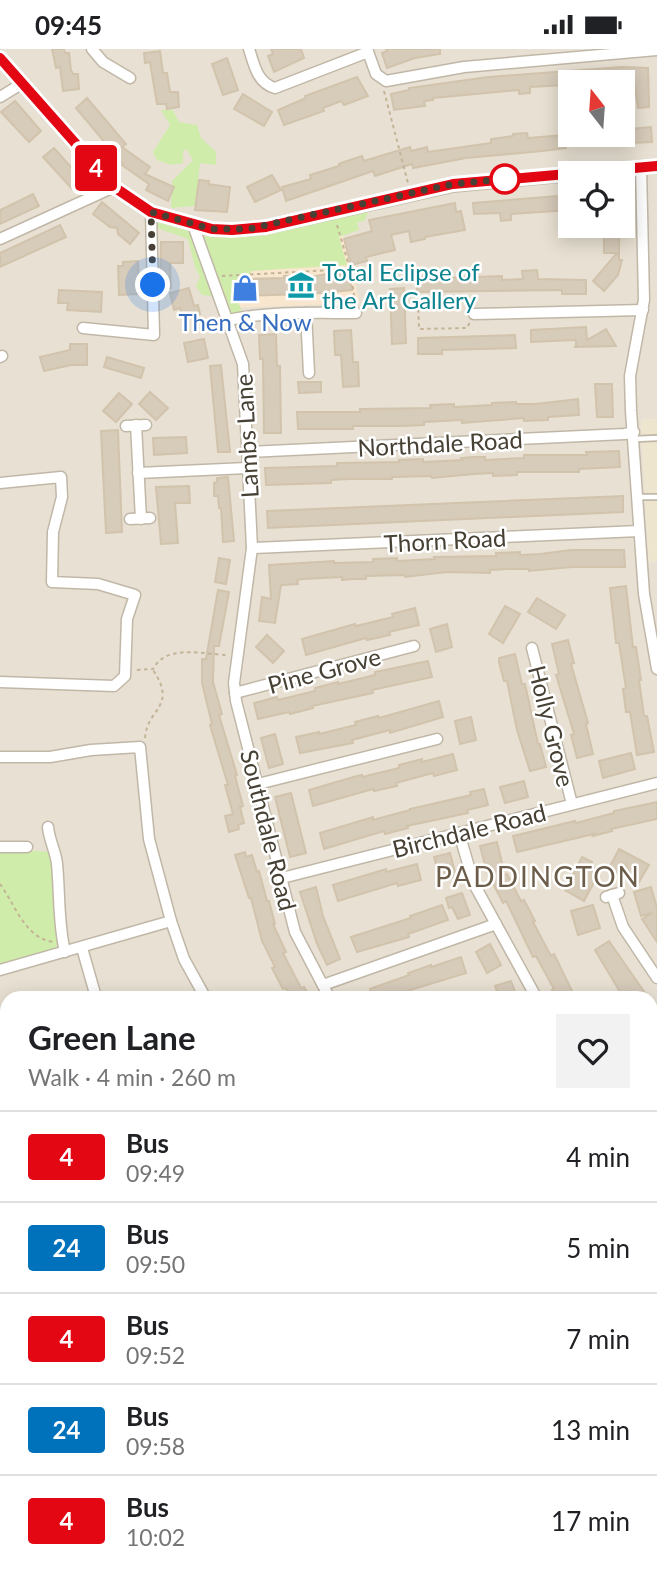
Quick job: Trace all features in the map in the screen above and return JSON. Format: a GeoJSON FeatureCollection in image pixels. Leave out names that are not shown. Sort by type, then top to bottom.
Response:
{"type":"FeatureCollection","features":[{"type":"Feature","properties":{"kind":"street"},"geometry":{"type":"LineString","coordinates":[[92,49],[103,62],[119,65],[130,78]]}},
{"type":"Feature","properties":{"kind":"street"},"geometry":{"type":"LineString","coordinates":[[249,49],[261,79],[275,88],[368,51],[376,74],[391,81],[464,67],[657,51]]}},
{"type":"Feature","properties":{"kind":"street"},"geometry":{"type":"LineString","coordinates":[[0,58],[114,187],[151,212],[212,229],[248,229],[453,184],[657,166]]}},
{"type":"Feature","properties":{"kind":"street"},"geometry":{"type":"LineString","coordinates":[[0,97],[23,83]]}},
{"type":"Feature","properties":{"kind":"street"},"geometry":{"type":"LineString","coordinates":[[641,167],[643,305],[630,376],[644,594],[657,669]]}},
{"type":"Feature","properties":{"kind":"street"},"geometry":{"type":"LineString","coordinates":[[0,239],[114,187]]}},
{"type":"Feature","properties":{"kind":"street"},"geometry":{"type":"LineString","coordinates":[[83,328],[154,335],[151,212]]}},
{"type":"Feature","properties":{"kind":"street","name":"Lambs Lane"},"geometry":{"type":"LineString","coordinates":[[192,225],[243,364],[251,548],[238,655]]}},
{"type":"Feature","properties":{"kind":"street"},"geometry":{"type":"LineString","coordinates":[[474,314],[643,305],[657,300]]}},
{"type":"Feature","properties":{"kind":"street"},"geometry":{"type":"LineString","coordinates":[[306,313],[309,373]]}},
{"type":"Feature","properties":{"kind":"street"},"geometry":{"type":"LineString","coordinates":[[228,320],[250,316],[356,313]]}},
{"type":"Feature","properties":{"kind":"street"},"geometry":{"type":"LineString","coordinates":[[136,425],[140,519]]}},
{"type":"Feature","properties":{"kind":"street","name":"Northdale Road"},"geometry":{"type":"LineString","coordinates":[[247,452],[634,435]]}},
{"type":"Feature","properties":{"kind":"street"},"geometry":{"type":"LineString","coordinates":[[138,473],[247,468]]}},
{"type":"Feature","properties":{"kind":"street"},"geometry":{"type":"LineString","coordinates":[[0,483],[61,478],[62,497],[53,532],[52,582],[98,584],[135,595],[127,619],[125,676],[114,685],[0,682]]}},
{"type":"Feature","properties":{"kind":"street","name":"Thorn Road"},"geometry":{"type":"LineString","coordinates":[[251,548],[639,531]]}},
{"type":"Feature","properties":{"kind":"street","name":"Pine Grove"},"geometry":{"type":"LineString","coordinates":[[235,693],[414,646]]}},
{"type":"Feature","properties":{"kind":"street","name":"Holly Grove"},"geometry":{"type":"LineString","coordinates":[[532,648],[572,804]]}},
{"type":"Feature","properties":{"kind":"street","name":"Southdale Road"},"geometry":{"type":"LineString","coordinates":[[238,655],[235,693],[297,938],[326,991]]}},
{"type":"Feature","properties":{"kind":"street"},"geometry":{"type":"LineString","coordinates":[[258,785],[437,739]]}},
{"type":"Feature","properties":{"kind":"street"},"geometry":{"type":"LineString","coordinates":[[0,757],[50,757],[91,750],[140,747],[149,839],[184,959],[202,991]]}},
{"type":"Feature","properties":{"kind":"street","name":"Birchdale Road"},"geometry":{"type":"LineString","coordinates":[[282,878],[657,783]]}},
{"type":"Feature","properties":{"kind":"street"},"geometry":{"type":"LineString","coordinates":[[48,827],[57,862],[58,921],[65,953]]}},
{"type":"Feature","properties":{"kind":"street"},"geometry":{"type":"LineString","coordinates":[[459,833],[471,878],[533,991]]}},
{"type":"Feature","properties":{"kind":"street"},"geometry":{"type":"LineString","coordinates":[[0,847],[27,847]]}},
{"type":"Feature","properties":{"kind":"street"},"geometry":{"type":"LineString","coordinates":[[612,895],[623,927],[657,978]]}},
{"type":"Feature","properties":{"kind":"street"},"geometry":{"type":"LineString","coordinates":[[0,971],[171,921]]}},
{"type":"Feature","properties":{"kind":"street"},"geometry":{"type":"LineString","coordinates":[[323,985],[496,925]]}},
{"type":"Feature","properties":{"kind":"street"},"geometry":{"type":"LineString","coordinates":[[82,948],[94,991]]}},
{"type":"Feature","properties":{"kind":"lane"},"geometry":{"type":"LineString","coordinates":[[634,435],[657,438]]}},
{"type":"Feature","properties":{"kind":"lane"},"geometry":{"type":"LineString","coordinates":[[638,497],[657,497]]}},
{"type":"Feature","properties":{"kind":"path"},"geometry":{"type":"LineString","coordinates":[[382,79],[411,193]]}},
{"type":"Feature","properties":{"kind":"path"},"geometry":{"type":"LineString","coordinates":[[333,211],[350,269],[356,313]]}},
{"type":"Feature","properties":{"kind":"path"},"geometry":{"type":"LineString","coordinates":[[211,277],[350,269]]}},
{"type":"Feature","properties":{"kind":"path"},"geometry":{"type":"LineString","coordinates":[[464,299],[474,314],[467,328],[419,330],[418,301],[464,299]]}},
{"type":"Feature","properties":{"kind":"path"},"geometry":{"type":"LineString","coordinates":[[153,669],[160,658],[172,653],[238,655]]}},
{"type":"Feature","properties":{"kind":"path"},"geometry":{"type":"LineString","coordinates":[[125,670],[153,669]]}},
{"type":"Feature","properties":{"kind":"path"},"geometry":{"type":"LineString","coordinates":[[140,747],[146,741],[146,730],[158,712],[163,697],[162,685],[153,669]]}},
{"type":"Feature","properties":{"kind":"path"},"geometry":{"type":"LineString","coordinates":[[0,884],[22,920],[38,937],[50,942],[62,941]]}},
{"type":"Feature","properties":{"kind":"shaded area"},"geometry":{"type":"Polygon","coordinates":[[[0,49],[657,49],[657,419],[641,420],[649,563],[657,561],[657,991],[0,991],[0,49]]]}},
{"type":"Feature","properties":{"kind":"shaded area"},"geometry":{"type":"Polygon","coordinates":[[[339,217],[360,303],[230,308],[227,238],[339,217]]]}},
{"type":"Feature","properties":{"kind":"shaded area"},"geometry":{"type":"Polygon","coordinates":[[[657,419],[657,561],[649,563],[641,420],[657,419]]]}},
{"type":"Feature","properties":{"kind":"green space"},"geometry":{"type":"Polygon","coordinates":[[[161,110],[173,110],[179,122],[197,125],[201,138],[216,152],[216,165],[200,163],[195,206],[171,208],[172,181],[193,160],[186,149],[183,151],[183,163],[171,165],[157,160],[153,152],[170,125],[161,110]]]}},
{"type":"Feature","properties":{"kind":"green space"},"geometry":{"type":"Polygon","coordinates":[[[360,203],[368,212],[365,220],[357,223],[359,230],[339,237],[347,265],[251,271],[250,277],[237,279],[237,299],[243,314],[229,317],[212,296],[202,295],[196,286],[200,277],[188,239],[157,228],[158,216],[205,233],[360,203]]]}},
{"type":"Feature","properties":{"kind":"green space"},"geometry":{"type":"Polygon","coordinates":[[[0,850],[50,852],[58,942],[51,951],[0,965],[0,850]]]}},
{"type":"Feature","properties":{"kind":"building"},"geometry":{"type":"Polygon","coordinates":[[[52,49],[64,49],[65,53],[69,53],[71,70],[73,74],[78,74],[79,89],[63,91],[60,67],[56,68],[52,49]]]}},
{"type":"Feature","properties":{"kind":"building"},"geometry":{"type":"Polygon","coordinates":[[[271,49],[301,49],[304,58],[274,72],[268,56],[273,54],[271,49]]]}},
{"type":"Feature","properties":{"kind":"building"},"geometry":{"type":"Polygon","coordinates":[[[386,49],[440,49],[440,54],[415,58],[387,68],[382,53],[387,51],[386,49]]]}},
{"type":"Feature","properties":{"kind":"building"},"geometry":{"type":"Polygon","coordinates":[[[160,51],[163,73],[167,73],[170,92],[178,92],[179,107],[167,109],[166,104],[157,104],[150,62],[145,63],[144,53],[160,51]]]}},
{"type":"Feature","properties":{"kind":"building"},"geometry":{"type":"Polygon","coordinates":[[[227,58],[238,90],[223,95],[212,64],[227,58]]]}},
{"type":"Feature","properties":{"kind":"building"},"geometry":{"type":"Polygon","coordinates":[[[648,68],[649,107],[638,108],[635,70],[582,70],[648,68]]]}},
{"type":"Feature","properties":{"kind":"building"},"geometry":{"type":"Polygon","coordinates":[[[558,72],[558,85],[530,87],[530,93],[519,94],[519,90],[433,98],[424,101],[425,106],[394,110],[391,94],[409,88],[488,77],[558,72]]]}},
{"type":"Feature","properties":{"kind":"building"},"geometry":{"type":"Polygon","coordinates":[[[357,77],[368,96],[344,105],[341,101],[323,108],[324,111],[284,125],[278,110],[306,98],[305,96],[357,77]]]}},
{"type":"Feature","properties":{"kind":"building"},"geometry":{"type":"Polygon","coordinates":[[[243,94],[272,112],[264,126],[234,109],[243,94]]]}},
{"type":"Feature","properties":{"kind":"building"},"geometry":{"type":"Polygon","coordinates":[[[87,98],[126,144],[122,147],[150,167],[145,174],[174,187],[168,201],[146,190],[149,184],[122,165],[76,108],[87,98]]]}},
{"type":"Feature","properties":{"kind":"building"},"geometry":{"type":"Polygon","coordinates":[[[15,101],[41,131],[29,142],[1,112],[15,101]]]}},
{"type":"Feature","properties":{"kind":"building"},"geometry":{"type":"Polygon","coordinates":[[[651,127],[652,142],[635,143],[635,129],[651,127]]]}},
{"type":"Feature","properties":{"kind":"building"},"geometry":{"type":"Polygon","coordinates":[[[527,133],[528,138],[558,136],[558,147],[566,148],[466,158],[413,168],[412,164],[375,176],[373,171],[286,201],[282,187],[311,179],[310,175],[362,156],[364,161],[410,147],[411,151],[427,147],[428,152],[491,143],[491,139],[513,134],[527,133]]]}},
{"type":"Feature","properties":{"kind":"building"},"geometry":{"type":"Polygon","coordinates":[[[54,148],[85,183],[75,192],[43,157],[54,148]]]}},
{"type":"Feature","properties":{"kind":"building"},"geometry":{"type":"Polygon","coordinates":[[[272,175],[281,190],[255,202],[247,187],[272,175]]]}},
{"type":"Feature","properties":{"kind":"building"},"geometry":{"type":"Polygon","coordinates":[[[199,180],[230,187],[227,212],[195,210],[199,180]]]}},
{"type":"Feature","properties":{"kind":"building"},"geometry":{"type":"Polygon","coordinates":[[[33,194],[39,206],[0,224],[0,210],[33,194]]]}},
{"type":"Feature","properties":{"kind":"building"},"geometry":{"type":"Polygon","coordinates":[[[558,196],[558,211],[511,214],[511,220],[501,221],[500,213],[474,214],[473,203],[558,196]]]}},
{"type":"Feature","properties":{"kind":"building"},"geometry":{"type":"Polygon","coordinates":[[[102,202],[139,233],[130,244],[118,234],[117,228],[110,227],[93,214],[102,202]]]}},
{"type":"Feature","properties":{"kind":"building"},"geometry":{"type":"Polygon","coordinates":[[[455,203],[456,212],[461,211],[465,230],[411,242],[409,231],[391,235],[395,250],[366,257],[367,261],[351,265],[344,239],[372,231],[369,220],[455,203]]]}},
{"type":"Feature","properties":{"kind":"building"},"geometry":{"type":"Polygon","coordinates":[[[60,225],[66,237],[0,267],[0,253],[60,225]]]}},
{"type":"Feature","properties":{"kind":"building"},"geometry":{"type":"Polygon","coordinates":[[[604,238],[619,238],[619,260],[622,260],[618,275],[604,291],[593,281],[617,253],[604,253],[604,238]]]}},
{"type":"Feature","properties":{"kind":"building"},"geometry":{"type":"Polygon","coordinates":[[[161,242],[183,242],[183,263],[170,263],[171,288],[160,288],[161,242]]]}},
{"type":"Feature","properties":{"kind":"building"},"geometry":{"type":"Polygon","coordinates":[[[138,261],[139,294],[119,295],[118,266],[123,266],[123,262],[138,261]]]}},
{"type":"Feature","properties":{"kind":"building"},"geometry":{"type":"Polygon","coordinates":[[[348,270],[352,290],[239,296],[241,279],[305,277],[348,270]]]}},
{"type":"Feature","properties":{"kind":"building"},"geometry":{"type":"Polygon","coordinates":[[[537,270],[538,279],[586,280],[586,294],[562,294],[562,290],[417,292],[417,276],[502,276],[502,280],[523,279],[522,271],[537,270]]]}},
{"type":"Feature","properties":{"kind":"building"},"geometry":{"type":"Polygon","coordinates":[[[189,288],[194,306],[198,305],[200,314],[183,318],[180,308],[174,310],[170,293],[189,288]]]}},
{"type":"Feature","properties":{"kind":"building"},"geometry":{"type":"Polygon","coordinates":[[[404,288],[406,343],[392,344],[390,289],[404,288]]]}},
{"type":"Feature","properties":{"kind":"building"},"geometry":{"type":"Polygon","coordinates":[[[59,290],[102,292],[101,312],[67,310],[68,303],[58,303],[59,290]]]}},
{"type":"Feature","properties":{"kind":"building"},"geometry":{"type":"Polygon","coordinates":[[[586,327],[587,340],[606,329],[616,346],[574,347],[576,340],[531,342],[531,330],[586,327]]]}},
{"type":"Feature","properties":{"kind":"building"},"geometry":{"type":"Polygon","coordinates":[[[351,330],[353,362],[358,362],[359,386],[343,387],[341,355],[335,355],[334,331],[351,330]]]}},
{"type":"Feature","properties":{"kind":"building"},"geometry":{"type":"Polygon","coordinates":[[[276,334],[277,366],[280,366],[281,433],[264,433],[263,359],[260,359],[259,335],[276,334]]]}},
{"type":"Feature","properties":{"kind":"building"},"geometry":{"type":"Polygon","coordinates":[[[515,335],[516,348],[442,350],[442,354],[418,354],[418,338],[515,335]]]}},
{"type":"Feature","properties":{"kind":"building"},"geometry":{"type":"Polygon","coordinates":[[[204,339],[208,358],[188,362],[184,343],[204,339]]]}},
{"type":"Feature","properties":{"kind":"building"},"geometry":{"type":"Polygon","coordinates":[[[70,344],[87,344],[87,365],[71,365],[44,371],[40,357],[70,350],[70,344]]]}},
{"type":"Feature","properties":{"kind":"building"},"geometry":{"type":"Polygon","coordinates":[[[107,357],[144,368],[141,378],[104,367],[107,357]]]}},
{"type":"Feature","properties":{"kind":"building"},"geometry":{"type":"Polygon","coordinates":[[[221,365],[230,452],[218,452],[210,366],[221,365]]]}},
{"type":"Feature","properties":{"kind":"building"},"geometry":{"type":"Polygon","coordinates":[[[298,382],[321,382],[321,392],[299,393],[298,382]]]}},
{"type":"Feature","properties":{"kind":"building"},"geometry":{"type":"Polygon","coordinates":[[[595,384],[612,384],[613,417],[597,417],[595,384]]]}},
{"type":"Feature","properties":{"kind":"building"},"geometry":{"type":"Polygon","coordinates":[[[150,392],[168,408],[156,420],[139,404],[150,392]]]}},
{"type":"Feature","properties":{"kind":"building"},"geometry":{"type":"Polygon","coordinates":[[[119,393],[132,404],[116,422],[103,411],[119,393]]]}},
{"type":"Feature","properties":{"kind":"building"},"geometry":{"type":"Polygon","coordinates":[[[578,399],[579,415],[548,417],[548,420],[524,421],[524,418],[462,423],[462,420],[424,422],[424,425],[353,426],[353,429],[298,429],[297,412],[360,412],[360,409],[431,408],[430,405],[454,404],[454,407],[516,402],[535,404],[578,399]]]}},
{"type":"Feature","properties":{"kind":"building"},"geometry":{"type":"Polygon","coordinates":[[[118,430],[122,532],[106,533],[101,431],[118,430]]]}},
{"type":"Feature","properties":{"kind":"building"},"geometry":{"type":"Polygon","coordinates":[[[186,437],[187,453],[154,455],[153,438],[186,437]]]}},
{"type":"Feature","properties":{"kind":"building"},"geometry":{"type":"Polygon","coordinates":[[[619,451],[620,467],[579,469],[579,472],[392,477],[331,480],[331,483],[266,485],[265,468],[423,459],[423,462],[462,460],[461,458],[473,457],[485,457],[485,460],[524,458],[524,455],[587,455],[586,452],[619,451]]]}},
{"type":"Feature","properties":{"kind":"building"},"geometry":{"type":"Polygon","coordinates":[[[228,477],[234,541],[223,542],[221,508],[218,496],[214,496],[214,483],[217,478],[228,477]]]}},
{"type":"Feature","properties":{"kind":"building"},"geometry":{"type":"Polygon","coordinates":[[[189,486],[190,503],[175,503],[178,543],[161,544],[156,487],[189,486]]]}},
{"type":"Feature","properties":{"kind":"building"},"geometry":{"type":"Polygon","coordinates":[[[623,496],[623,512],[268,528],[267,511],[623,496]]]}},
{"type":"Feature","properties":{"kind":"building"},"geometry":{"type":"Polygon","coordinates":[[[571,550],[624,550],[625,567],[572,567],[529,571],[509,569],[490,570],[490,573],[447,572],[405,577],[366,576],[366,579],[342,580],[342,577],[303,579],[297,580],[298,584],[281,585],[275,623],[259,621],[262,597],[271,599],[269,565],[496,556],[496,553],[520,552],[520,555],[571,550]]]}},
{"type":"Feature","properties":{"kind":"building"},"geometry":{"type":"Polygon","coordinates":[[[219,558],[230,560],[226,584],[215,582],[219,558]]]}},
{"type":"Feature","properties":{"kind":"building"},"geometry":{"type":"Polygon","coordinates":[[[626,586],[644,716],[647,716],[654,752],[637,755],[630,712],[626,712],[623,689],[626,688],[619,643],[616,643],[610,588],[626,586]]]}},
{"type":"Feature","properties":{"kind":"building"},"geometry":{"type":"Polygon","coordinates":[[[218,590],[229,592],[219,646],[214,646],[213,682],[222,714],[219,715],[237,775],[235,776],[243,806],[240,807],[244,823],[238,825],[239,829],[229,832],[225,816],[233,814],[225,785],[228,785],[210,725],[212,724],[202,683],[202,659],[206,659],[218,590]]]}},
{"type":"Feature","properties":{"kind":"building"},"geometry":{"type":"Polygon","coordinates":[[[537,598],[565,615],[556,629],[528,612],[537,598]]]}},
{"type":"Feature","properties":{"kind":"building"},"geometry":{"type":"Polygon","coordinates":[[[505,606],[520,614],[503,643],[489,634],[505,606]]]}},
{"type":"Feature","properties":{"kind":"building"},"geometry":{"type":"Polygon","coordinates":[[[415,608],[419,625],[389,632],[390,635],[367,640],[366,638],[306,655],[302,639],[355,624],[356,626],[393,617],[392,614],[415,608]]]}},
{"type":"Feature","properties":{"kind":"building"},"geometry":{"type":"Polygon","coordinates":[[[447,624],[452,647],[436,652],[430,629],[447,624]]]}},
{"type":"Feature","properties":{"kind":"building"},"geometry":{"type":"Polygon","coordinates":[[[267,635],[284,651],[273,663],[256,647],[267,635]]]}},
{"type":"Feature","properties":{"kind":"building"},"geometry":{"type":"Polygon","coordinates":[[[568,640],[574,663],[571,664],[588,723],[586,724],[593,754],[577,758],[571,735],[574,734],[556,675],[559,674],[552,644],[568,640]]]}},
{"type":"Feature","properties":{"kind":"building"},"geometry":{"type":"Polygon","coordinates":[[[515,654],[546,767],[530,771],[517,730],[507,681],[504,681],[499,662],[499,658],[515,654]]]}},
{"type":"Feature","properties":{"kind":"building"},"geometry":{"type":"Polygon","coordinates":[[[428,661],[432,677],[372,690],[373,693],[312,706],[313,708],[290,714],[289,712],[258,719],[254,703],[277,697],[278,700],[338,682],[375,675],[375,672],[428,661]]]}},
{"type":"Feature","properties":{"kind":"building"},"geometry":{"type":"Polygon","coordinates":[[[439,701],[443,717],[390,733],[390,730],[352,740],[353,743],[300,753],[296,737],[356,725],[355,722],[439,701]]]}},
{"type":"Feature","properties":{"kind":"building"},"geometry":{"type":"Polygon","coordinates":[[[471,717],[476,740],[460,744],[455,721],[471,717]]]}},
{"type":"Feature","properties":{"kind":"building"},"geometry":{"type":"Polygon","coordinates":[[[275,734],[283,764],[269,768],[261,738],[275,734]]]}},
{"type":"Feature","properties":{"kind":"building"},"geometry":{"type":"Polygon","coordinates":[[[631,753],[635,769],[603,778],[599,761],[631,753]]]}},
{"type":"Feature","properties":{"kind":"building"},"geometry":{"type":"Polygon","coordinates":[[[453,754],[457,770],[434,776],[433,773],[396,783],[397,786],[374,791],[373,789],[313,806],[309,790],[357,776],[399,768],[399,765],[422,759],[422,762],[453,754]]]}},
{"type":"Feature","properties":{"kind":"building"},"geometry":{"type":"Polygon","coordinates":[[[524,781],[528,797],[505,803],[500,787],[524,781]]]}},
{"type":"Feature","properties":{"kind":"building"},"geometry":{"type":"Polygon","coordinates":[[[484,789],[488,805],[467,810],[468,813],[407,826],[408,828],[385,834],[384,831],[324,849],[320,833],[373,817],[373,820],[471,795],[470,792],[484,789]]]}},
{"type":"Feature","properties":{"kind":"building"},"geometry":{"type":"Polygon","coordinates":[[[291,793],[306,853],[290,857],[275,797],[291,793]]]}},
{"type":"Feature","properties":{"kind":"building"},"geometry":{"type":"Polygon","coordinates":[[[657,802],[657,819],[517,852],[513,836],[657,802]]]}},
{"type":"Feature","properties":{"kind":"building"},"geometry":{"type":"Polygon","coordinates":[[[497,842],[505,875],[507,874],[521,901],[524,900],[535,921],[533,922],[551,956],[554,954],[572,991],[553,991],[554,989],[536,956],[533,957],[506,901],[503,903],[487,872],[480,846],[497,842]]]}},
{"type":"Feature","properties":{"kind":"building"},"geometry":{"type":"Polygon","coordinates":[[[619,849],[649,865],[638,884],[631,880],[626,864],[620,875],[609,868],[619,849]]]}},
{"type":"Feature","properties":{"kind":"building"},"geometry":{"type":"Polygon","coordinates":[[[245,852],[246,857],[252,855],[269,901],[273,924],[286,952],[283,953],[301,988],[304,987],[306,991],[283,989],[262,941],[251,898],[235,855],[245,852]]]}},
{"type":"Feature","properties":{"kind":"building"},"geometry":{"type":"Polygon","coordinates":[[[450,853],[456,876],[440,880],[434,857],[450,853]]]}},
{"type":"Feature","properties":{"kind":"building"},"geometry":{"type":"Polygon","coordinates":[[[582,857],[592,862],[590,866],[600,871],[584,901],[565,890],[582,857]]]}},
{"type":"Feature","properties":{"kind":"building"},"geometry":{"type":"Polygon","coordinates":[[[417,864],[421,880],[398,886],[397,883],[338,901],[333,885],[386,869],[386,872],[417,864]]]}},
{"type":"Feature","properties":{"kind":"building"},"geometry":{"type":"Polygon","coordinates":[[[316,887],[323,916],[340,959],[327,965],[300,892],[316,887]]]}},
{"type":"Feature","properties":{"kind":"building"},"geometry":{"type":"Polygon","coordinates":[[[651,887],[657,908],[657,942],[642,919],[652,913],[641,916],[634,892],[651,887]]]}},
{"type":"Feature","properties":{"kind":"building"},"geometry":{"type":"Polygon","coordinates":[[[462,893],[470,915],[458,919],[452,907],[449,908],[446,898],[462,893]]]}},
{"type":"Feature","properties":{"kind":"building"},"geometry":{"type":"Polygon","coordinates":[[[442,905],[448,920],[408,934],[409,937],[357,952],[351,937],[442,905]]]}},
{"type":"Feature","properties":{"kind":"building"},"geometry":{"type":"Polygon","coordinates":[[[593,905],[600,928],[578,935],[571,911],[593,905]]]}},
{"type":"Feature","properties":{"kind":"building"},"geometry":{"type":"Polygon","coordinates":[[[609,941],[644,991],[619,991],[595,950],[609,941]]]}},
{"type":"Feature","properties":{"kind":"building"},"geometry":{"type":"Polygon","coordinates":[[[490,944],[501,965],[487,973],[476,952],[490,944]]]}},
{"type":"Feature","properties":{"kind":"building"},"geometry":{"type":"Polygon","coordinates":[[[461,957],[466,973],[407,991],[370,991],[409,975],[408,973],[461,957]]]}},
{"type":"Feature","properties":{"kind":"building"},"geometry":{"type":"Polygon","coordinates":[[[511,981],[515,991],[497,991],[495,986],[511,981]]]}},
{"type":"Feature","properties":{"kind":"bus line","name":"4"},"geometry":{"type":"LineString","coordinates":[[0,58],[114,187],[151,212],[212,229],[266,227],[453,184],[657,166]]}},
{"type":"Feature","properties":{"kind":"place","name":"Total Eclipse of the Art Gallery"},"geometry":{"type":"Point","coordinates":[301,285]}},
{"type":"Feature","properties":{"kind":"place","name":"Then & Now"},"geometry":{"type":"Point","coordinates":[245,288]}},
{"type":"Feature","properties":{"kind":"district","name":"PADDINGTON"},"geometry":{"type":"Point","coordinates":[538,876]}},
{"type":"Feature","properties":{"kind":"route"},"geometry":{"type":"LineString","coordinates":[[153,285],[151,212],[212,229],[248,229],[453,184],[505,179]]}}]}
